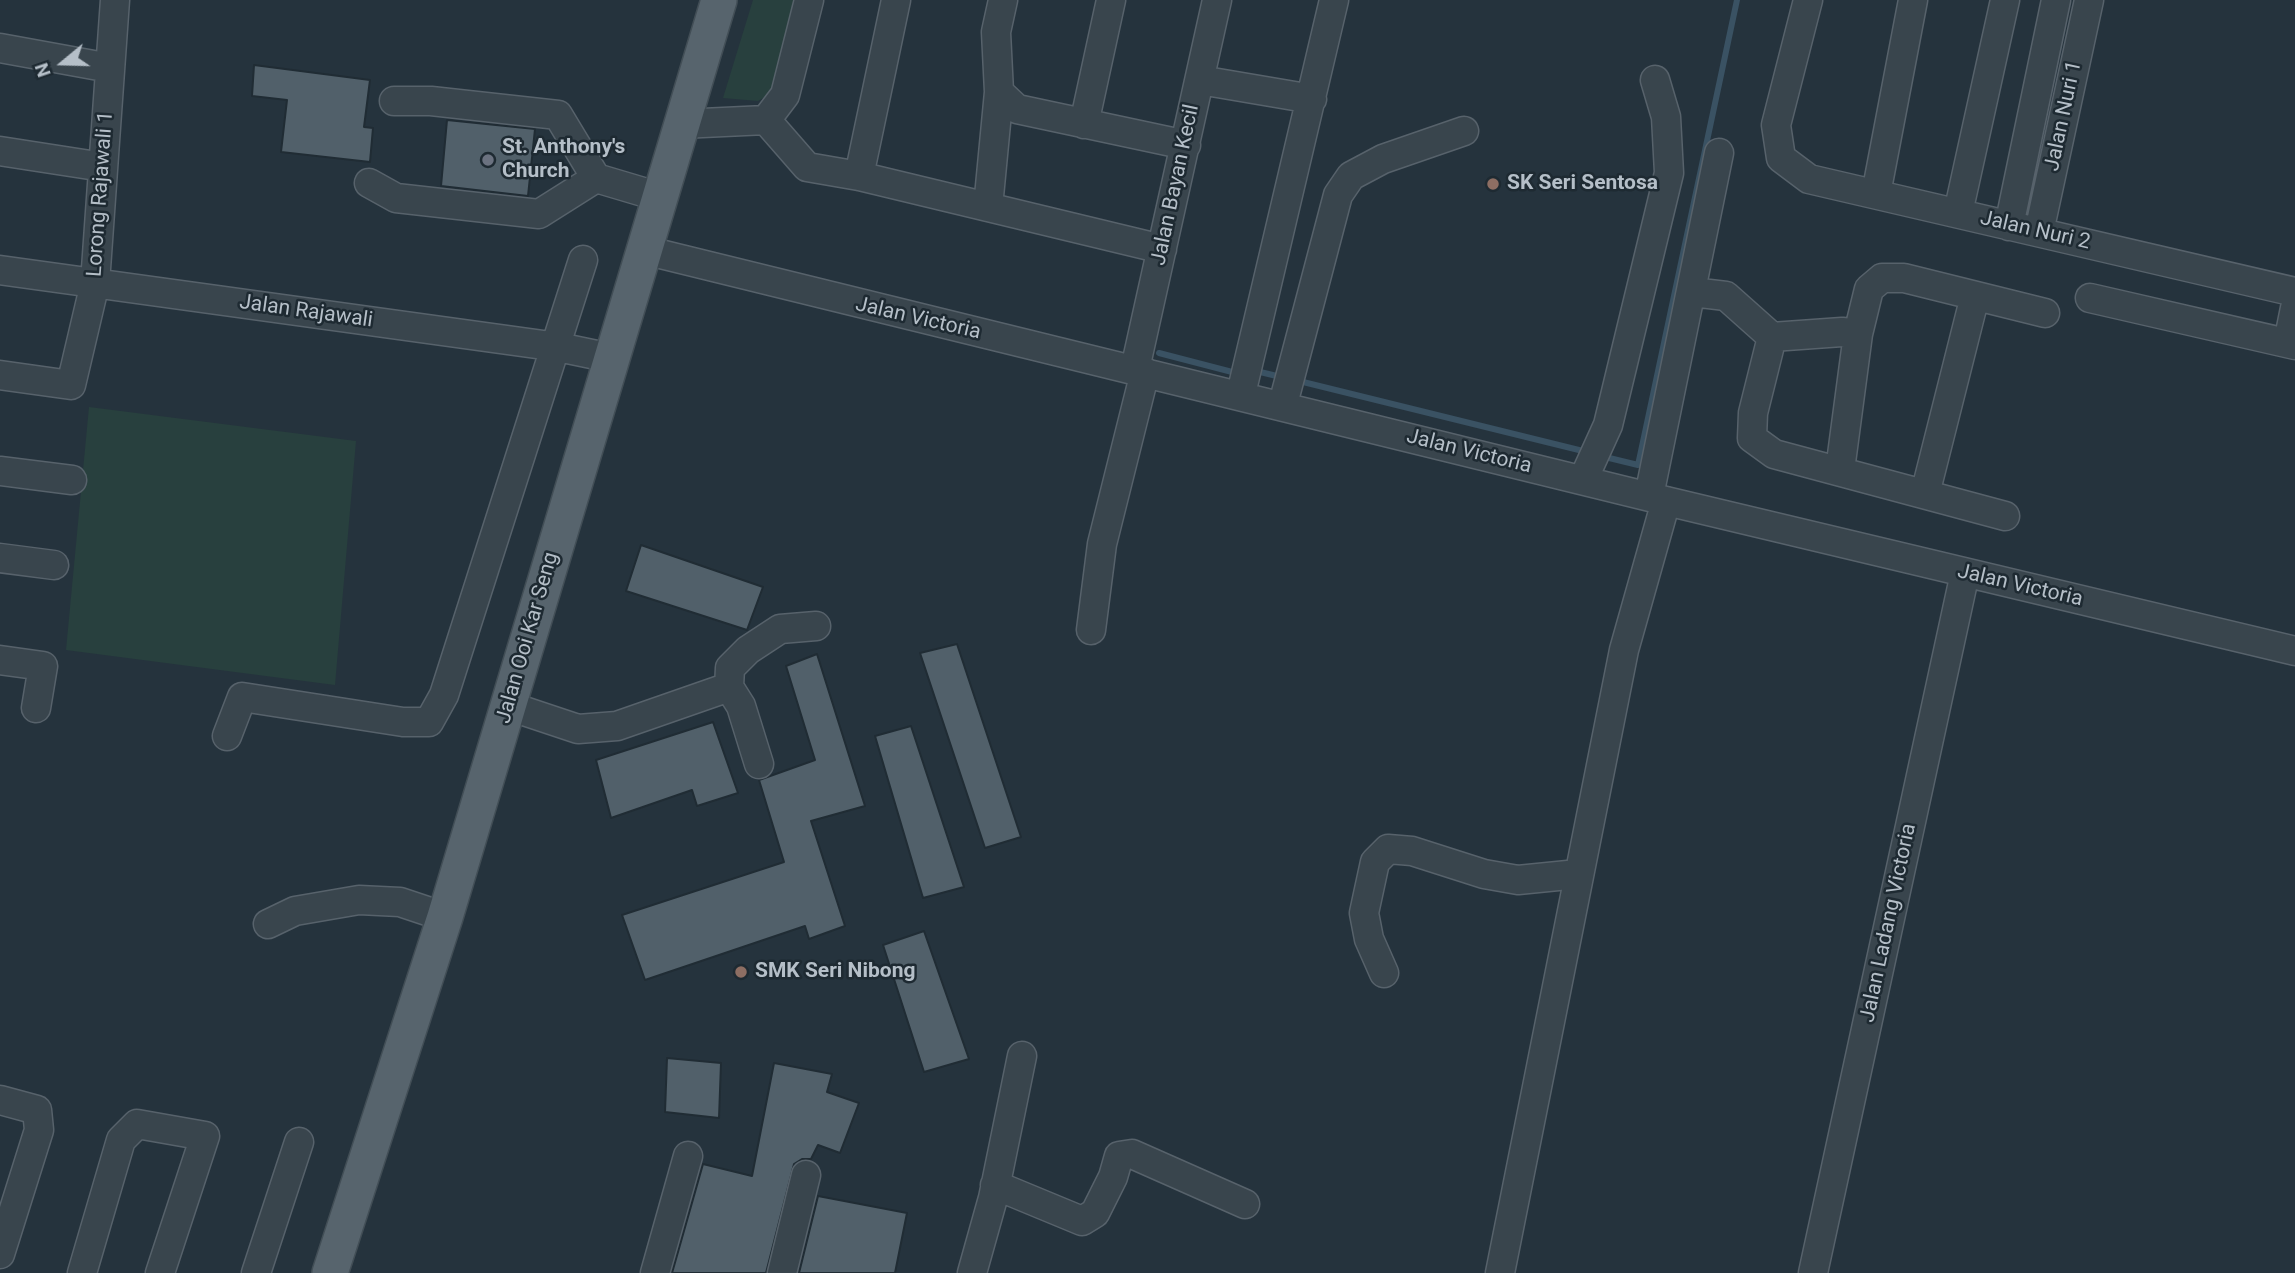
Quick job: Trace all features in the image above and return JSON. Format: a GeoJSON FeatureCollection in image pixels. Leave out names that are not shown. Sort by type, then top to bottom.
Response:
{"type":"FeatureCollection","features":[{"type":"Feature","properties":{"kind":"main road","name":"Jalan Ooi Kar Seng"},"geometry":{"type":"LineString","coordinates":[[330,1273],[445,917],[719,0]]}},
{"type":"Feature","properties":{"kind":"street","name":"Lorong Rajawali 1"},"geometry":{"type":"LineString","coordinates":[[0,375],[71,385],[95,283],[115,0]]}},
{"type":"Feature","properties":{"kind":"street"},"geometry":{"type":"LineString","coordinates":[[766,120],[785,95],[809,0]]}},
{"type":"Feature","properties":{"kind":"street"},"geometry":{"type":"LineString","coordinates":[[859,176],[896,0]]}},
{"type":"Feature","properties":{"kind":"street"},"geometry":{"type":"LineString","coordinates":[[988,207],[999,93],[996,32],[1003,0]]}},
{"type":"Feature","properties":{"kind":"street"},"geometry":{"type":"LineString","coordinates":[[1084,124],[1111,0]]}},
{"type":"Feature","properties":{"kind":"street","name":"Jalan Bayan Kecil"},"geometry":{"type":"LineString","coordinates":[[1091,630],[1102,544],[1140,371],[1162,249],[1217,0]]}},
{"type":"Feature","properties":{"kind":"street"},"geometry":{"type":"LineString","coordinates":[[1241,394],[1334,0]]}},
{"type":"Feature","properties":{"kind":"street","name":"Jalan Nuri 2"},"geometry":{"type":"LineString","coordinates":[[1808,0],[1776,125],[1781,158],[1809,179],[2295,292]]}},
{"type":"Feature","properties":{"kind":"street"},"geometry":{"type":"LineString","coordinates":[[1875,194],[1913,0]]}},
{"type":"Feature","properties":{"kind":"street"},"geometry":{"type":"LineString","coordinates":[[1958,213],[2005,0]]}},
{"type":"Feature","properties":{"kind":"street","name":"Jalan Nuri 1"},"geometry":{"type":"LineString","coordinates":[[2009,226],[2056,0]]}},
{"type":"Feature","properties":{"kind":"street","name":"Jalan Nuri 1"},"geometry":{"type":"LineString","coordinates":[[2039,232],[2089,0]]}},
{"type":"Feature","properties":{"kind":"street"},"geometry":{"type":"LineString","coordinates":[[0,48],[110,68]]}},
{"type":"Feature","properties":{"kind":"street"},"geometry":{"type":"LineString","coordinates":[[1200,80],[1312,99]]}},
{"type":"Feature","properties":{"kind":"street"},"geometry":{"type":"LineString","coordinates":[[1591,463],[1608,425],[1669,173],[1666,117],[1655,80]]}},
{"type":"Feature","properties":{"kind":"street"},"geometry":{"type":"LineString","coordinates":[[999,93],[1017,109],[1186,145]]}},
{"type":"Feature","properties":{"kind":"street"},"geometry":{"type":"LineString","coordinates":[[394,101],[431,101],[558,115],[596,178],[660,197]]}},
{"type":"Feature","properties":{"kind":"street"},"geometry":{"type":"LineString","coordinates":[[681,124],[766,120]]}},
{"type":"Feature","properties":{"kind":"street"},"geometry":{"type":"LineString","coordinates":[[766,120],[807,167],[859,176],[1162,249]]}},
{"type":"Feature","properties":{"kind":"street"},"geometry":{"type":"LineString","coordinates":[[1288,388],[1338,195],[1351,176],[1383,159],[1464,131]]}},
{"type":"Feature","properties":{"kind":"street"},"geometry":{"type":"LineString","coordinates":[[0,150],[103,167]]}},
{"type":"Feature","properties":{"kind":"street"},"geometry":{"type":"LineString","coordinates":[[1500,1273],[1578,874],[1658,499],[1718,153]]}},
{"type":"Feature","properties":{"kind":"street"},"geometry":{"type":"LineString","coordinates":[[369,183],[396,198],[539,214],[596,178]]}},
{"type":"Feature","properties":{"kind":"street","name":"Jalan Victoria"},"geometry":{"type":"LineString","coordinates":[[644,250],[841,300],[1241,394],[1288,388],[1591,463],[1658,499],[2295,651]]}},
{"type":"Feature","properties":{"kind":"street"},"geometry":{"type":"LineString","coordinates":[[227,736],[242,697],[402,722],[429,722],[444,695],[558,347],[583,260]]}},
{"type":"Feature","properties":{"kind":"street","name":"Jalan Rajawali"},"geometry":{"type":"LineString","coordinates":[[0,270],[558,347],[611,358]]}},
{"type":"Feature","properties":{"kind":"street"},"geometry":{"type":"LineString","coordinates":[[1840,470],[1858,334],[1869,289],[1882,278],[1904,278],[2045,313]]}},
{"type":"Feature","properties":{"kind":"street"},"geometry":{"type":"LineString","coordinates":[[1692,292],[1726,296],[1772,337],[1842,332],[1858,334]]}},
{"type":"Feature","properties":{"kind":"street"},"geometry":{"type":"LineString","coordinates":[[1925,494],[1975,296]]}},
{"type":"Feature","properties":{"kind":"street"},"geometry":{"type":"LineString","coordinates":[[2090,298],[2291,344],[2295,308]]}},
{"type":"Feature","properties":{"kind":"street"},"geometry":{"type":"LineString","coordinates":[[1772,337],[1753,412],[1752,438],[1774,454],[2005,516]]}},
{"type":"Feature","properties":{"kind":"street"},"geometry":{"type":"LineString","coordinates":[[0,471],[72,481]]}},
{"type":"Feature","properties":{"kind":"street"},"geometry":{"type":"LineString","coordinates":[[0,558],[54,565]]}},
{"type":"Feature","properties":{"kind":"street","name":"Jalan Ladang Victoria"},"geometry":{"type":"LineString","coordinates":[[1813,1273],[1965,573]]}},
{"type":"Feature","properties":{"kind":"street"},"geometry":{"type":"LineString","coordinates":[[759,764],[741,706],[729,687],[730,668],[748,650],[780,629],[816,626]]}},
{"type":"Feature","properties":{"kind":"street"},"geometry":{"type":"LineString","coordinates":[[0,660],[43,666],[36,708]]}},
{"type":"Feature","properties":{"kind":"street"},"geometry":{"type":"LineString","coordinates":[[509,706],[578,729],[617,726],[729,687]]}},
{"type":"Feature","properties":{"kind":"street"},"geometry":{"type":"LineString","coordinates":[[1384,973],[1369,939],[1364,913],[1375,862],[1388,849],[1412,851],[1484,874],[1518,880],[1578,874]]}},
{"type":"Feature","properties":{"kind":"street"},"geometry":{"type":"LineString","coordinates":[[268,924],[295,911],[359,900],[400,902],[445,917]]}},
{"type":"Feature","properties":{"kind":"street"},"geometry":{"type":"LineString","coordinates":[[972,1273],[995,1185],[1021,1056]]}},
{"type":"Feature","properties":{"kind":"street"},"geometry":{"type":"LineString","coordinates":[[0,1100],[37,1110],[39,1130],[0,1254]]}},
{"type":"Feature","properties":{"kind":"street"},"geometry":{"type":"LineString","coordinates":[[82,1273],[121,1140],[137,1124],[205,1136],[160,1273]]}},
{"type":"Feature","properties":{"kind":"street"},"geometry":{"type":"LineString","coordinates":[[256,1273],[299,1142]]}},
{"type":"Feature","properties":{"kind":"street"},"geometry":{"type":"LineString","coordinates":[[995,1185],[1082,1221],[1095,1213],[1113,1177],[1119,1156],[1132,1154],[1245,1203]]}},
{"type":"Feature","properties":{"kind":"street"},"geometry":{"type":"LineString","coordinates":[[655,1273],[688,1156]]}},
{"type":"Feature","properties":{"kind":"street"},"geometry":{"type":"LineString","coordinates":[[782,1273],[806,1175]]}},
{"type":"Feature","properties":{"kind":"green space"},"geometry":{"type":"Polygon","coordinates":[[[753,0],[795,0],[775,91],[758,101],[723,98],[753,0]]]}},
{"type":"Feature","properties":{"kind":"green space"},"geometry":{"type":"Polygon","coordinates":[[[89,407],[356,441],[335,685],[66,650],[89,407]]]}},
{"type":"Feature","properties":{"kind":"building"},"geometry":{"type":"Polygon","coordinates":[[[254,65],[370,80],[364,127],[373,128],[370,162],[281,152],[287,100],[252,96],[254,65]]]}},
{"type":"Feature","properties":{"kind":"building","name":"St. Anthony's Church"},"geometry":{"type":"Polygon","coordinates":[[[447,120],[535,129],[528,196],[441,186],[447,120]]]}},
{"type":"Feature","properties":{"kind":"building"},"geometry":{"type":"Polygon","coordinates":[[[641,545],[763,587],[747,630],[626,591],[641,545]]]}},
{"type":"Feature","properties":{"kind":"building"},"geometry":{"type":"Polygon","coordinates":[[[957,644],[1021,837],[985,848],[920,653],[957,644]]]}},
{"type":"Feature","properties":{"kind":"building"},"geometry":{"type":"Polygon","coordinates":[[[817,654],[865,806],[811,821],[845,926],[809,939],[805,926],[645,980],[622,915],[784,862],[759,780],[815,760],[786,666],[817,654]]]}},
{"type":"Feature","properties":{"kind":"building"},"geometry":{"type":"Polygon","coordinates":[[[713,722],[738,793],[697,806],[692,790],[611,818],[596,760],[713,722]]]}},
{"type":"Feature","properties":{"kind":"building"},"geometry":{"type":"Polygon","coordinates":[[[911,726],[964,887],[923,898],[875,736],[911,726]]]}},
{"type":"Feature","properties":{"kind":"building"},"geometry":{"type":"Polygon","coordinates":[[[924,931],[969,1059],[924,1072],[883,945],[924,931]]]}},
{"type":"Feature","properties":{"kind":"building"},"geometry":{"type":"Polygon","coordinates":[[[667,1058],[721,1063],[719,1118],[665,1112],[667,1058]]]}},
{"type":"Feature","properties":{"kind":"building"},"geometry":{"type":"Polygon","coordinates":[[[774,1063],[832,1074],[827,1092],[859,1103],[840,1153],[818,1145],[811,1159],[802,1159],[794,1164],[766,1273],[672,1273],[703,1164],[752,1176],[774,1063]]]}},
{"type":"Feature","properties":{"kind":"building"},"geometry":{"type":"Polygon","coordinates":[[[818,1196],[907,1213],[895,1273],[799,1273],[818,1196]]]}},
{"type":"Feature","properties":{"kind":"waterway"},"geometry":{"type":"LineString","coordinates":[[1601,456],[1638,465],[1737,0]]}},
{"type":"Feature","properties":{"kind":"waterway"},"geometry":{"type":"LineString","coordinates":[[1159,353],[1236,373]]}},
{"type":"Feature","properties":{"kind":"waterway"},"geometry":{"type":"LineString","coordinates":[[1256,371],[1281,377]]}},
{"type":"Feature","properties":{"kind":"waterway"},"geometry":{"type":"LineString","coordinates":[[1295,380],[1587,452]]}},
{"type":"Feature","properties":{"kind":"place","name":"St. Anthony's Church"},"geometry":{"type":"Point","coordinates":[488,160]}},
{"type":"Feature","properties":{"kind":"place","name":"SK Seri Sentosa"},"geometry":{"type":"Point","coordinates":[1493,184]}},
{"type":"Feature","properties":{"kind":"place","name":"SMK Seri Nibong"},"geometry":{"type":"Point","coordinates":[741,972]}}]}
